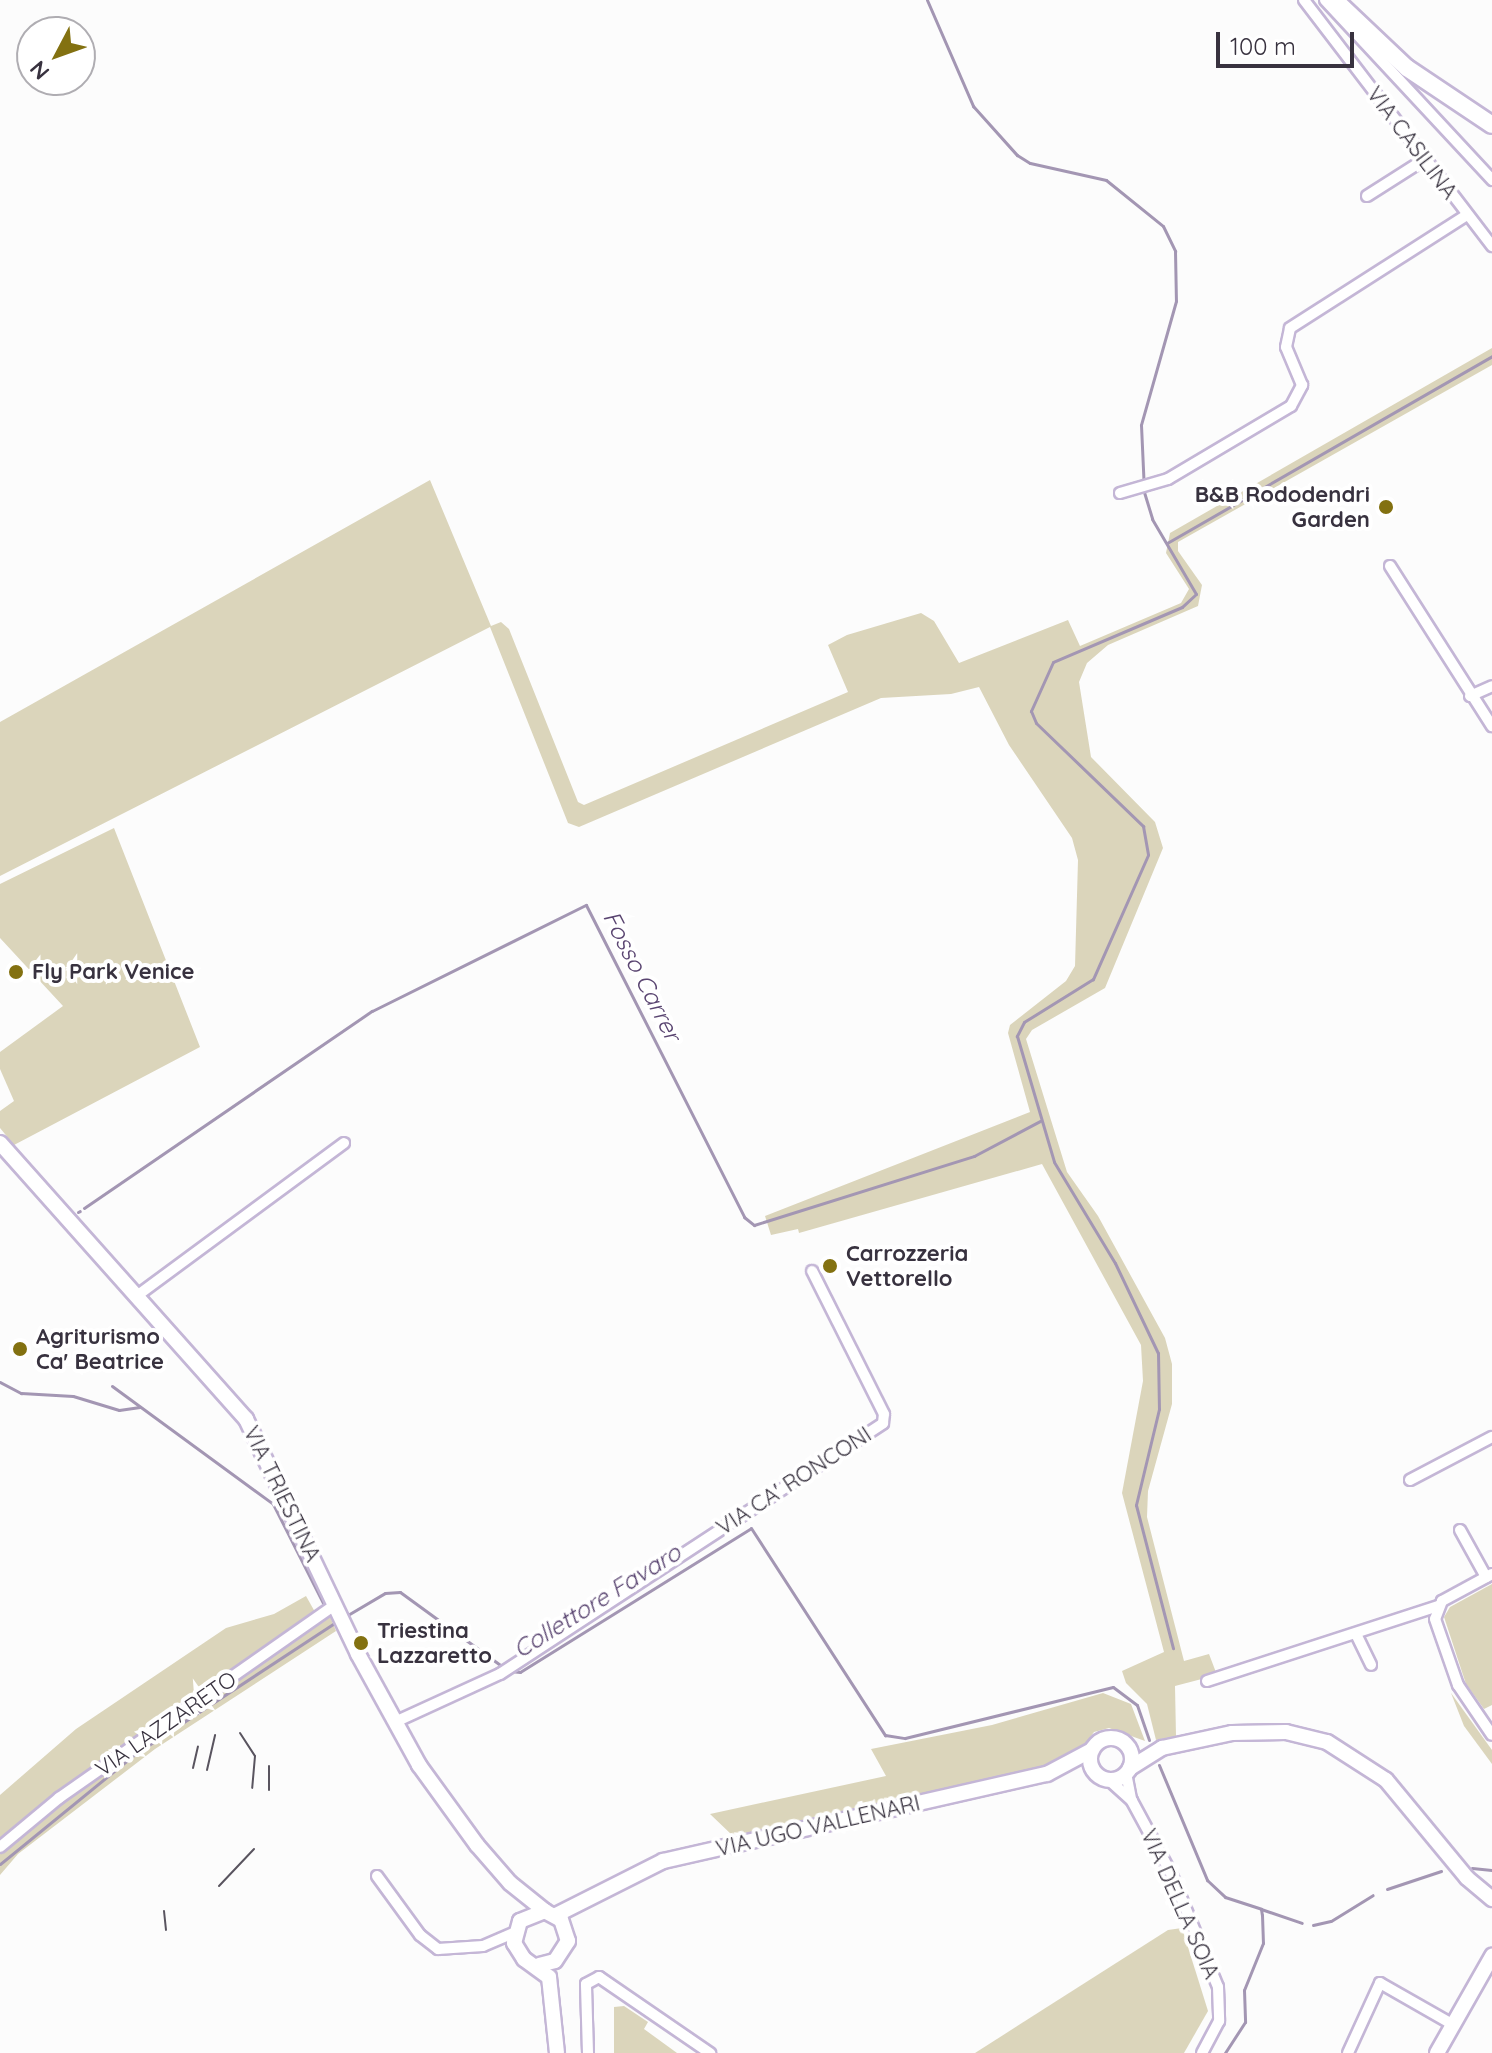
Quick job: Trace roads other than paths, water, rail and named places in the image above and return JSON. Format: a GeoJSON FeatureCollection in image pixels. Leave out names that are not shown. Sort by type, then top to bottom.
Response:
{"type":"FeatureCollection","features":[{"type":"Feature","properties":{"kind":"main road"},"geometry":{"type":"LineString","coordinates":[[1335,0],[1407,68],[1492,125]]}},
{"type":"Feature","properties":{"kind":"street","name":"VIA CASILINA"},"geometry":{"type":"LineString","coordinates":[[1304,0],[1492,246]]}},
{"type":"Feature","properties":{"kind":"street","name":"VIA CASILINA"},"geometry":{"type":"LineString","coordinates":[[1325,0],[1492,180]]}},
{"type":"Feature","properties":{"kind":"street"},"geometry":{"type":"LineString","coordinates":[[1367,196],[1425,159]]}},
{"type":"Feature","properties":{"kind":"street"},"geometry":{"type":"LineString","coordinates":[[1120,493],[1143,489],[1291,406],[1302,385],[1286,347],[1290,328],[1467,215]]}},
{"type":"Feature","properties":{"kind":"street"},"geometry":{"type":"LineString","coordinates":[[1390,566],[1470,696],[1492,726]]}},
{"type":"Feature","properties":{"kind":"street"},"geometry":{"type":"LineString","coordinates":[[1470,696],[1492,686]]}},
{"type":"Feature","properties":{"kind":"street","name":"VIA TRIESTINA"},"geometry":{"type":"LineString","coordinates":[[0,1143],[246,1419],[346,1629],[395,1722],[454,1817],[510,1883],[550,1913]]}},
{"type":"Feature","properties":{"kind":"street"},"geometry":{"type":"LineString","coordinates":[[138,1295],[344,1143]]}},
{"type":"Feature","properties":{"kind":"street","name":"VIA CA' RONCONI"},"geometry":{"type":"LineString","coordinates":[[395,1722],[500,1674],[883,1423],[884,1414],[812,1271]]}},
{"type":"Feature","properties":{"kind":"street"},"geometry":{"type":"LineString","coordinates":[[1410,1480],[1492,1437]]}},
{"type":"Feature","properties":{"kind":"street"},"geometry":{"type":"LineString","coordinates":[[1207,1681],[1437,1609],[1489,1575],[1460,1530]]}},
{"type":"Feature","properties":{"kind":"street","name":"VIA LAZZARETO"},"geometry":{"type":"LineString","coordinates":[[0,1847],[59,1798],[336,1607]]}},
{"type":"Feature","properties":{"kind":"street"},"geometry":{"type":"LineString","coordinates":[[1437,1609],[1458,1685],[1492,1735]]}},
{"type":"Feature","properties":{"kind":"street"},"geometry":{"type":"LineString","coordinates":[[1357,1636],[1371,1665]]}},
{"type":"Feature","properties":{"kind":"street","name":"VIA UGO VALLENARI"},"geometry":{"type":"LineString","coordinates":[[550,1913],[595,1895],[663,1861],[1047,1774],[1110,1738],[1162,1748],[1257,1731],[1300,1734],[1340,1748],[1386,1780],[1467,1878],[1492,1899]]}},
{"type":"Feature","properties":{"kind":"street"},"geometry":{"type":"LineString","coordinates":[[1123,1742],[1131,1755],[1128,1771]]}},
{"type":"Feature","properties":{"kind":"street","name":"VIA UGO VALLENARI"},"geometry":{"type":"LineString","coordinates":[[1047,1774],[1103,1778],[1128,1771],[1162,1748]]}},
{"type":"Feature","properties":{"kind":"street"},"geometry":{"type":"LineString","coordinates":[[1092,1750],[1091,1764],[1103,1778]]}},
{"type":"Feature","properties":{"kind":"street","name":"VIA DELLA SOIA"},"geometry":{"type":"LineString","coordinates":[[1128,1771],[1132,1801],[1171,1873],[1218,1987],[1219,2021],[1202,2053]]}},
{"type":"Feature","properties":{"kind":"street","name":"VIA DELLA SOIA"},"geometry":{"type":"LineString","coordinates":[[1103,1778],[1132,1801]]}},
{"type":"Feature","properties":{"kind":"street"},"geometry":{"type":"LineString","coordinates":[[377,1876],[431,1945],[453,1951],[483,1946],[550,1913],[567,1933],[561,1955],[561,2035],[556,2051]]}},
{"type":"Feature","properties":{"kind":"street","name":"VIA TRIESTINA"},"geometry":{"type":"LineString","coordinates":[[510,1883],[517,1927]]}},
{"type":"Feature","properties":{"kind":"street","name":"VIA UGO VALLENARI"},"geometry":{"type":"LineString","coordinates":[[567,1933],[595,1895]]}},
{"type":"Feature","properties":{"kind":"street"},"geometry":{"type":"LineString","coordinates":[[517,1927],[518,1953]]}},
{"type":"Feature","properties":{"kind":"street"},"geometry":{"type":"LineString","coordinates":[[483,1946],[518,1953],[539,1965],[553,1992],[556,2051]]}},
{"type":"Feature","properties":{"kind":"street"},"geometry":{"type":"LineString","coordinates":[[539,1965],[561,1955]]}},
{"type":"Feature","properties":{"kind":"street"},"geometry":{"type":"LineString","coordinates":[[1437,2053],[1492,1956]]}},
{"type":"Feature","properties":{"kind":"street"},"geometry":{"type":"LineString","coordinates":[[588,2053],[586,1984],[599,1977],[710,2053]]}},
{"type":"Feature","properties":{"kind":"street"},"geometry":{"type":"LineString","coordinates":[[1348,2053],[1380,1983],[1452,2024]]}},
{"type":"Feature","properties":{"kind":"waterway"},"geometry":{"type":"LineString","coordinates":[[927,0],[973,106],[1017,155],[1030,163],[1106,180],[1163,226],[1175,251],[1176,301],[1141,425],[1144,492],[1152,519],[1196,594],[1182,607],[1053,662],[1031,711],[1036,723],[1143,826],[1148,855],[1093,979],[1024,1022],[1017,1036],[1054,1162],[1115,1263],[1158,1353],[1159,1409],[1136,1505],[1173,1648]]}},
{"type":"Feature","properties":{"kind":"waterway"},"geometry":{"type":"LineString","coordinates":[[1167,543],[1492,356]]}},
{"type":"Feature","properties":{"kind":"waterway","name":"Fosso Carrer"},"geometry":{"type":"LineString","coordinates":[[84,1208],[372,1011],[586,905],[744,1217],[754,1225],[974,1156],[1040,1121]]}},
{"type":"Feature","properties":{"kind":"waterway"},"geometry":{"type":"LineString","coordinates":[[0,1382],[21,1393],[73,1396],[119,1410],[140,1407]]}},
{"type":"Feature","properties":{"kind":"waterway"},"geometry":{"type":"LineString","coordinates":[[112,1386],[273,1504],[324,1605]]}},
{"type":"Feature","properties":{"kind":"waterway","name":"Collettore Favaro"},"geometry":{"type":"LineString","coordinates":[[510,1671],[520,1672],[751,1528],[885,1735],[905,1738],[1113,1687],[1137,1705],[1149,1740]]}},
{"type":"Feature","properties":{"kind":"waterway","name":"Collettore Favaro"},"geometry":{"type":"LineString","coordinates":[[346,1616],[385,1593],[400,1592],[503,1667]]}},
{"type":"Feature","properties":{"kind":"waterway","name":"Collettore Favaro"},"geometry":{"type":"LineString","coordinates":[[0,1864],[135,1754],[336,1622]]}},
{"type":"Feature","properties":{"kind":"waterway"},"geometry":{"type":"LineString","coordinates":[[1159,1765],[1207,1880],[1225,1897],[1261,1909],[1263,1943],[1244,1990],[1245,2022],[1225,2053]]}},
{"type":"Feature","properties":{"kind":"waterway"},"geometry":{"type":"LineString","coordinates":[[1472,1868],[1492,1870]]}},
{"type":"Feature","properties":{"kind":"waterway"},"geometry":{"type":"LineString","coordinates":[[1387,1889],[1441,1871]]}},
{"type":"Feature","properties":{"kind":"waterway"},"geometry":{"type":"LineString","coordinates":[[1313,1925],[1331,1921],[1373,1895]]}},
{"type":"Feature","properties":{"kind":"waterway"},"geometry":{"type":"LineString","coordinates":[[1261,1909],[1302,1923]]}},
{"type":"Feature","properties":{"kind":"tram line"},"geometry":{"type":"LineString","coordinates":[[240,1733],[255,1756],[252,1788]]}},
{"type":"Feature","properties":{"kind":"tram line"},"geometry":{"type":"LineString","coordinates":[[207,1770],[215,1735]]}},
{"type":"Feature","properties":{"kind":"tram line"},"geometry":{"type":"LineString","coordinates":[[193,1768],[198,1747]]}},
{"type":"Feature","properties":{"kind":"tram line"},"geometry":{"type":"LineString","coordinates":[[269,1766],[269,1790]]}},
{"type":"Feature","properties":{"kind":"tram line"},"geometry":{"type":"LineString","coordinates":[[219,1886],[254,1849]]}},
{"type":"Feature","properties":{"kind":"tram line"},"geometry":{"type":"LineString","coordinates":[[164,1911],[166,1930]]}},
{"type":"Feature","properties":{"kind":"place","name":"B&B Rododendri Garden"},"geometry":{"type":"Point","coordinates":[1386,507]}},
{"type":"Feature","properties":{"kind":"place","name":"Fly Park Venice"},"geometry":{"type":"Point","coordinates":[16,972]}},
{"type":"Feature","properties":{"kind":"place","name":"Carrozzeria Vettorello"},"geometry":{"type":"Point","coordinates":[830,1266]}},
{"type":"Feature","properties":{"kind":"place","name":"Agriturismo Ca' Beatrice"},"geometry":{"type":"Point","coordinates":[20,1349]}},
{"type":"Feature","properties":{"kind":"place","name":"Triestina Lazzaretto"},"geometry":{"type":"Point","coordinates":[361,1643]}}]}
